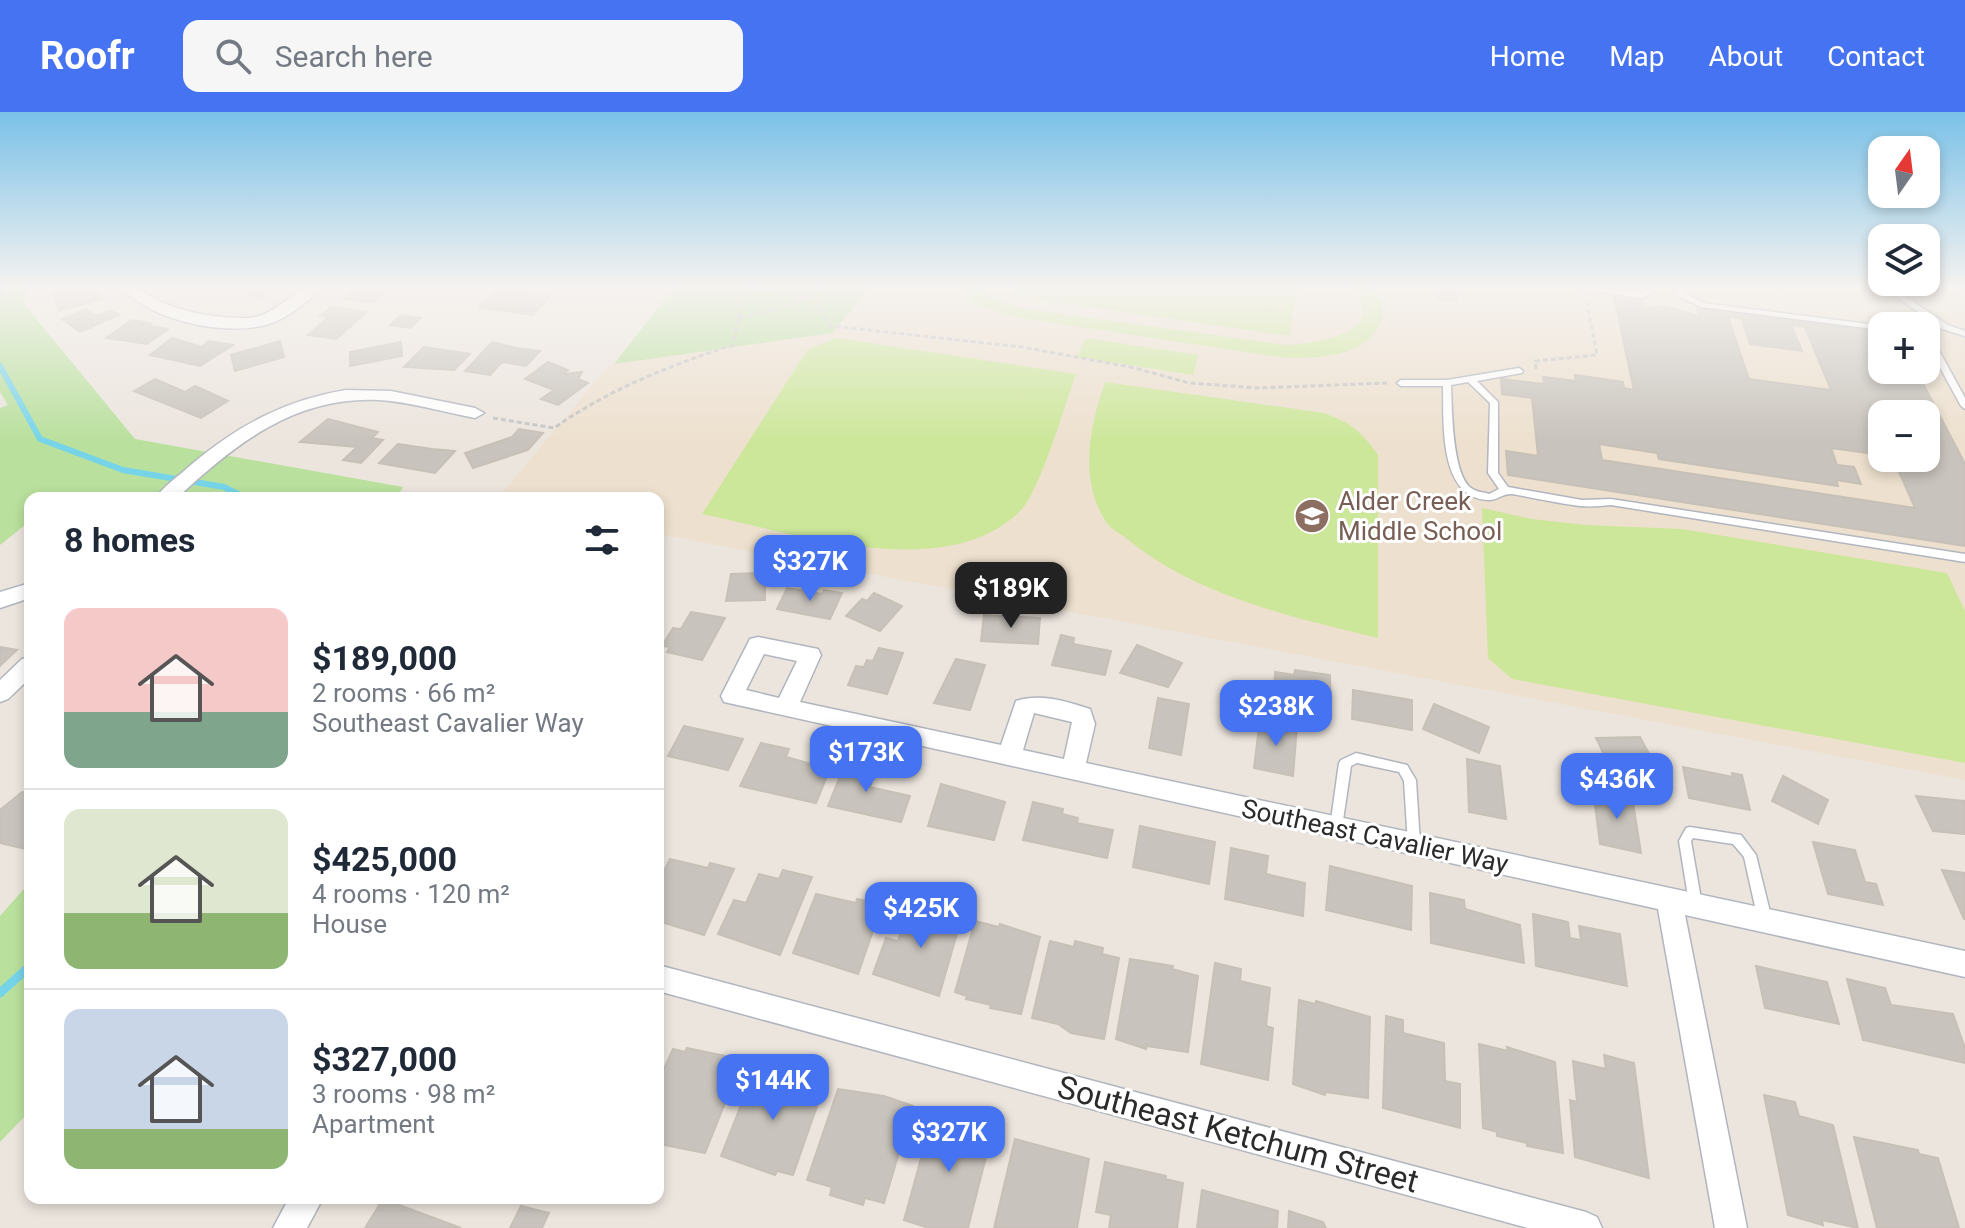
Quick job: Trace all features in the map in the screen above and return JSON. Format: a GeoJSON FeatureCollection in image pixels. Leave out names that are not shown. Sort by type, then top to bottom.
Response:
{"type":"FeatureCollection","features":[{"type":"Feature","properties":{"kind":"street"},"geometry":{"type":"LineString","coordinates":[[171,492],[249,427],[285,410],[319,401],[379,395],[475,413]]}},
{"type":"Feature","properties":{"kind":"street"},"geometry":{"type":"LineString","coordinates":[[0,600],[24,592]]}},
{"type":"Feature","properties":{"kind":"street"},"geometry":{"type":"LineString","coordinates":[[0,693],[24,671]]}},
{"type":"Feature","properties":{"kind":"street"},"geometry":{"type":"LineString","coordinates":[[1009,757],[1024,707],[1034,704],[1082,715],[1084,724],[1073,770]]}},
{"type":"Feature","properties":{"kind":"street","name":"Southeast Cavalier Way"},"geometry":{"type":"LineString","coordinates":[[786,708],[1965,964]]}},
{"type":"Feature","properties":{"kind":"street"},"geometry":{"type":"LineString","coordinates":[[1682,902],[1731,1228]]}},
{"type":"Feature","properties":{"kind":"street","name":"Southeast Ketchum Street"},"geometry":{"type":"LineString","coordinates":[[664,980],[1586,1228]]}},
{"type":"Feature","properties":{"kind":"street"},"geometry":{"type":"LineString","coordinates":[[289,1228],[303,1204]]}},
{"type":"Feature","properties":{"kind":"lane"},"geometry":{"type":"LineString","coordinates":[[1940,360],[1965,406]]}},
{"type":"Feature","properties":{"kind":"lane"},"geometry":{"type":"LineString","coordinates":[[1401,383],[1447,383],[1519,371]]}},
{"type":"Feature","properties":{"kind":"lane"},"geometry":{"type":"LineString","coordinates":[[1470,379],[1494,402],[1493,473],[1505,490]]}},
{"type":"Feature","properties":{"kind":"lane"},"geometry":{"type":"LineString","coordinates":[[1447,383],[1449,430],[1458,478],[1468,491],[1490,497],[1505,490],[1582,503],[1611,502],[1965,558]]}},
{"type":"Feature","properties":{"kind":"lane"},"geometry":{"type":"LineString","coordinates":[[1336,827],[1345,763],[1356,758],[1403,768],[1410,780],[1414,844]]}},
{"type":"Feature","properties":{"kind":"lane"},"geometry":{"type":"LineString","coordinates":[[1682,902],[1685,841],[1690,832],[1737,839],[1746,846],[1765,920]]}},
{"type":"Feature","properties":{"kind":"path"},"geometry":{"type":"LineString","coordinates":[[475,413],[554,428],[598,396],[656,369],[733,345],[735,338]]}},
{"type":"Feature","properties":{"kind":"path"},"geometry":{"type":"LineString","coordinates":[[954,338],[1135,368],[1148,375],[1223,385],[1307,388],[1401,383]]}},
{"type":"Feature","properties":{"kind":"path"},"geometry":{"type":"LineString","coordinates":[[1519,371],[1536,372],[1535,361],[1597,355],[1594,338]]}},
{"type":"Feature","properties":{"kind":"shaded area","name":"Alder Creek Middle School"},"geometry":{"type":"Polygon","coordinates":[[[796,338],[1868,338],[1868,384],[1940,384],[1940,338],[1965,338],[1965,780],[664,535],[664,492],[503,492],[610,364],[796,338]]]}},
{"type":"Feature","properties":{"kind":"green space"},"geometry":{"type":"Polygon","coordinates":[[[0,338],[52,338],[135,439],[403,487],[400,492],[24,492],[24,526],[0,545],[0,408],[8,405],[0,392],[0,338]]]}},
{"type":"Feature","properties":{"kind":"green space"},"geometry":{"type":"Polygon","coordinates":[[[634,338],[796,338],[614,364],[634,338]]]}},
{"type":"Feature","properties":{"kind":"green space"},"geometry":{"type":"Polygon","coordinates":[[[837,338],[1076,374],[1036,486],[1021,510],[989,533],[952,545],[911,549],[867,547],[822,541],[702,514],[808,349],[837,338]]]}},
{"type":"Feature","properties":{"kind":"green space"},"geometry":{"type":"Polygon","coordinates":[[[1085,338],[1198,355],[1193,375],[1078,357],[1085,338]]]}},
{"type":"Feature","properties":{"kind":"green space"},"geometry":{"type":"Polygon","coordinates":[[[1154,338],[1236,338],[1286,345],[1331,338],[1370,338],[1338,354],[1286,358],[1154,338]]]}},
{"type":"Feature","properties":{"kind":"green space"},"geometry":{"type":"Polygon","coordinates":[[[1105,382],[1324,413],[1361,434],[1378,455],[1378,638],[1312,622],[1214,590],[1153,558],[1111,527],[1098,507],[1090,471],[1091,434],[1105,382]]]}},
{"type":"Feature","properties":{"kind":"green space"},"geometry":{"type":"Polygon","coordinates":[[[1482,508],[1532,519],[1586,525],[1682,529],[1947,573],[1965,611],[1965,763],[1512,679],[1488,658],[1482,508]]]}},
{"type":"Feature","properties":{"kind":"green space"},"geometry":{"type":"Polygon","coordinates":[[[24,889],[24,1117],[0,1142],[0,916],[24,889]]]}},
{"type":"Feature","properties":{"kind":"building"},"geometry":{"type":"Polygon","coordinates":[[[107,338],[155,338],[147,344],[107,338]]]}},
{"type":"Feature","properties":{"kind":"building"},"geometry":{"type":"Polygon","coordinates":[[[172,338],[202,347],[209,341],[233,345],[200,366],[150,355],[172,338]]]}},
{"type":"Feature","properties":{"kind":"building"},"geometry":{"type":"Polygon","coordinates":[[[1623,338],[1735,338],[1749,379],[1831,390],[1810,338],[1868,338],[1868,384],[1923,384],[1932,400],[1868,400],[1868,453],[1831,448],[1837,465],[1854,467],[1861,484],[1836,480],[1838,486],[1659,459],[1657,453],[1599,444],[1602,460],[1915,508],[1899,472],[1940,472],[1940,416],[1965,464],[1965,546],[1508,475],[1506,451],[1538,456],[1532,398],[1502,394],[1501,379],[1544,384],[1543,377],[1576,381],[1575,375],[1623,382],[1624,388],[1634,390],[1623,338]]]}},
{"type":"Feature","properties":{"kind":"building"},"geometry":{"type":"Polygon","coordinates":[[[1748,338],[1797,338],[1802,351],[1750,344],[1748,338]]]}},
{"type":"Feature","properties":{"kind":"building"},"geometry":{"type":"Polygon","coordinates":[[[280,341],[284,357],[235,371],[231,355],[280,341]]]}},
{"type":"Feature","properties":{"kind":"building"},"geometry":{"type":"Polygon","coordinates":[[[401,342],[402,356],[350,366],[350,352],[401,342]]]}},
{"type":"Feature","properties":{"kind":"building"},"geometry":{"type":"Polygon","coordinates":[[[492,342],[540,351],[526,366],[502,362],[490,375],[465,371],[492,342]]]}},
{"type":"Feature","properties":{"kind":"building"},"geometry":{"type":"Polygon","coordinates":[[[424,347],[470,354],[454,370],[404,367],[424,347]]]}},
{"type":"Feature","properties":{"kind":"building"},"geometry":{"type":"Polygon","coordinates":[[[548,362],[568,370],[563,374],[582,372],[578,379],[588,383],[558,405],[541,399],[554,390],[525,379],[548,362]]]}},
{"type":"Feature","properties":{"kind":"building"},"geometry":{"type":"Polygon","coordinates":[[[155,379],[185,392],[195,386],[228,401],[201,418],[134,391],[155,379]]]}},
{"type":"Feature","properties":{"kind":"building"},"geometry":{"type":"Polygon","coordinates":[[[328,419],[378,432],[372,438],[383,440],[361,463],[343,460],[357,447],[300,442],[328,419]]]}},
{"type":"Feature","properties":{"kind":"building"},"geometry":{"type":"Polygon","coordinates":[[[519,429],[543,433],[528,450],[473,468],[465,453],[512,437],[519,429]]]}},
{"type":"Feature","properties":{"kind":"building"},"geometry":{"type":"Polygon","coordinates":[[[398,444],[455,451],[435,473],[379,463],[398,444]]]}},
{"type":"Feature","properties":{"kind":"building"},"geometry":{"type":"Polygon","coordinates":[[[765,573],[765,600],[726,601],[731,574],[765,573]]]}},
{"type":"Feature","properties":{"kind":"building"},"geometry":{"type":"Polygon","coordinates":[[[787,588],[822,594],[824,590],[842,593],[830,619],[777,609],[787,588]]]}},
{"type":"Feature","properties":{"kind":"building"},"geometry":{"type":"Polygon","coordinates":[[[874,593],[902,606],[880,631],[846,616],[862,599],[867,601],[874,593]]]}},
{"type":"Feature","properties":{"kind":"building"},"geometry":{"type":"Polygon","coordinates":[[[691,612],[725,618],[702,660],[667,652],[670,647],[664,646],[664,643],[673,628],[681,629],[691,612]]]}},
{"type":"Feature","properties":{"kind":"building"},"geometry":{"type":"Polygon","coordinates":[[[984,615],[1040,618],[1038,644],[981,641],[984,615]]]}},
{"type":"Feature","properties":{"kind":"building"},"geometry":{"type":"Polygon","coordinates":[[[1061,635],[1074,638],[1073,644],[1111,651],[1105,675],[1052,665],[1061,635]]]}},
{"type":"Feature","properties":{"kind":"building"},"geometry":{"type":"Polygon","coordinates":[[[1137,645],[1182,663],[1168,687],[1120,673],[1137,645]]]}},
{"type":"Feature","properties":{"kind":"building"},"geometry":{"type":"Polygon","coordinates":[[[0,647],[17,650],[0,666],[0,647]]]}},
{"type":"Feature","properties":{"kind":"building"},"geometry":{"type":"Polygon","coordinates":[[[879,648],[903,653],[887,694],[848,685],[856,666],[864,667],[867,660],[873,661],[879,648]]]}},
{"type":"Feature","properties":{"kind":"building"},"geometry":{"type":"Polygon","coordinates":[[[956,659],[985,665],[970,710],[934,703],[956,659]]]}},
{"type":"Feature","properties":{"kind":"building"},"geometry":{"type":"Polygon","coordinates":[[[1295,670],[1330,675],[1331,719],[1304,715],[1305,704],[1274,699],[1275,672],[1294,675],[1295,670]]]}},
{"type":"Feature","properties":{"kind":"building"},"geometry":{"type":"Polygon","coordinates":[[[1353,690],[1412,700],[1412,730],[1352,719],[1353,690]]]}},
{"type":"Feature","properties":{"kind":"building"},"geometry":{"type":"Polygon","coordinates":[[[1158,698],[1189,704],[1181,755],[1149,748],[1158,698]]]}},
{"type":"Feature","properties":{"kind":"building"},"geometry":{"type":"Polygon","coordinates":[[[1434,704],[1489,727],[1479,753],[1423,729],[1434,704]]]}},
{"type":"Feature","properties":{"kind":"building"},"geometry":{"type":"Polygon","coordinates":[[[1260,719],[1297,727],[1293,776],[1254,768],[1260,719]]]}},
{"type":"Feature","properties":{"kind":"building"},"geometry":{"type":"Polygon","coordinates":[[[684,726],[743,739],[728,770],[668,756],[684,726]]]}},
{"type":"Feature","properties":{"kind":"building"},"geometry":{"type":"Polygon","coordinates":[[[1640,737],[1663,780],[1617,781],[1596,738],[1640,737]]]}},
{"type":"Feature","properties":{"kind":"building"},"geometry":{"type":"Polygon","coordinates":[[[761,743],[789,749],[786,757],[830,769],[816,803],[740,786],[761,743]]]}},
{"type":"Feature","properties":{"kind":"building"},"geometry":{"type":"Polygon","coordinates":[[[847,759],[878,765],[870,787],[910,796],[901,822],[828,806],[847,759]]]}},
{"type":"Feature","properties":{"kind":"building"},"geometry":{"type":"Polygon","coordinates":[[[1467,759],[1500,766],[1506,819],[1469,812],[1467,759]]]}},
{"type":"Feature","properties":{"kind":"building"},"geometry":{"type":"Polygon","coordinates":[[[1683,767],[1733,777],[1732,773],[1742,775],[1750,810],[1689,798],[1683,767]]]}},
{"type":"Feature","properties":{"kind":"building"},"geometry":{"type":"Polygon","coordinates":[[[1783,776],[1828,800],[1818,824],[1772,801],[1783,776]]]}},
{"type":"Feature","properties":{"kind":"building"},"geometry":{"type":"Polygon","coordinates":[[[941,784],[1005,802],[994,840],[928,826],[941,784]]]}},
{"type":"Feature","properties":{"kind":"building"},"geometry":{"type":"Polygon","coordinates":[[[1593,789],[1632,796],[1641,853],[1600,844],[1593,789]]]}},
{"type":"Feature","properties":{"kind":"building"},"geometry":{"type":"Polygon","coordinates":[[[24,792],[24,849],[0,843],[0,810],[24,792]]]}},
{"type":"Feature","properties":{"kind":"building"},"geometry":{"type":"Polygon","coordinates":[[[1916,796],[1965,801],[1965,834],[1933,831],[1916,796]]]}},
{"type":"Feature","properties":{"kind":"building"},"geometry":{"type":"Polygon","coordinates":[[[1033,802],[1063,809],[1062,814],[1078,818],[1077,823],[1113,830],[1107,858],[1023,840],[1033,802]]]}},
{"type":"Feature","properties":{"kind":"building"},"geometry":{"type":"Polygon","coordinates":[[[1140,826],[1215,842],[1209,884],[1133,867],[1140,826]]]}},
{"type":"Feature","properties":{"kind":"building"},"geometry":{"type":"Polygon","coordinates":[[[1813,842],[1855,850],[1865,882],[1876,884],[1883,905],[1828,894],[1813,842]]]}},
{"type":"Feature","properties":{"kind":"building"},"geometry":{"type":"Polygon","coordinates":[[[1231,848],[1268,856],[1266,874],[1305,883],[1303,916],[1225,899],[1231,848]]]}},
{"type":"Feature","properties":{"kind":"building"},"geometry":{"type":"Polygon","coordinates":[[[670,859],[708,868],[710,863],[734,869],[704,935],[664,923],[664,871],[670,859]]]}},
{"type":"Feature","properties":{"kind":"building"},"geometry":{"type":"Polygon","coordinates":[[[1330,866],[1412,886],[1411,930],[1326,910],[1330,866]]]}},
{"type":"Feature","properties":{"kind":"building"},"geometry":{"type":"Polygon","coordinates":[[[783,870],[812,877],[780,955],[718,934],[734,900],[746,903],[759,874],[779,879],[783,870]]]}},
{"type":"Feature","properties":{"kind":"building"},"geometry":{"type":"Polygon","coordinates":[[[1942,870],[1965,873],[1965,919],[1964,919],[1942,870]]]}},
{"type":"Feature","properties":{"kind":"building"},"geometry":{"type":"Polygon","coordinates":[[[1430,893],[1464,900],[1465,909],[1520,925],[1524,963],[1431,943],[1430,893]]]}},
{"type":"Feature","properties":{"kind":"building"},"geometry":{"type":"Polygon","coordinates":[[[816,894],[882,905],[858,974],[793,953],[816,894]]]}},
{"type":"Feature","properties":{"kind":"building"},"geometry":{"type":"Polygon","coordinates":[[[932,906],[963,913],[939,996],[873,974],[886,938],[898,941],[909,910],[929,916],[932,906]]]}},
{"type":"Feature","properties":{"kind":"building"},"geometry":{"type":"Polygon","coordinates":[[[1533,914],[1568,922],[1570,938],[1581,940],[1579,926],[1620,934],[1627,986],[1536,966],[1533,914]]]}},
{"type":"Feature","properties":{"kind":"building"},"geometry":{"type":"Polygon","coordinates":[[[975,921],[999,927],[1000,924],[1040,937],[1021,1014],[990,1008],[991,1005],[966,999],[967,996],[955,992],[975,921]]]}},
{"type":"Feature","properties":{"kind":"building"},"geometry":{"type":"Polygon","coordinates":[[[1050,941],[1074,947],[1075,941],[1103,948],[1102,954],[1119,958],[1104,1039],[1071,1033],[1058,1024],[1032,1018],[1050,941]]]}},
{"type":"Feature","properties":{"kind":"building"},"geometry":{"type":"Polygon","coordinates":[[[1130,959],[1173,966],[1172,969],[1198,976],[1188,1052],[1147,1046],[1146,1049],[1116,1039],[1130,959]]]}},
{"type":"Feature","properties":{"kind":"building"},"geometry":{"type":"Polygon","coordinates":[[[1215,963],[1241,969],[1240,981],[1270,988],[1266,1026],[1273,1028],[1268,1080],[1201,1064],[1215,963]]]}},
{"type":"Feature","properties":{"kind":"building"},"geometry":{"type":"Polygon","coordinates":[[[1756,966],[1827,982],[1839,1024],[1765,1008],[1756,966]]]}},
{"type":"Feature","properties":{"kind":"building"},"geometry":{"type":"Polygon","coordinates":[[[1847,979],[1885,988],[1891,1005],[1953,1014],[1965,1048],[1965,1063],[1863,1040],[1847,979]]]}},
{"type":"Feature","properties":{"kind":"building"},"geometry":{"type":"Polygon","coordinates":[[[1299,1000],[1315,1004],[1316,1001],[1370,1017],[1368,1098],[1326,1092],[1325,1095],[1293,1084],[1299,1000]]]}},
{"type":"Feature","properties":{"kind":"building"},"geometry":{"type":"Polygon","coordinates":[[[1386,1016],[1403,1020],[1403,1033],[1444,1043],[1445,1081],[1460,1084],[1460,1128],[1383,1108],[1386,1016]]]}},
{"type":"Feature","properties":{"kind":"building"},"geometry":{"type":"Polygon","coordinates":[[[1479,1044],[1508,1051],[1507,1047],[1555,1062],[1563,1153],[1527,1146],[1527,1143],[1497,1136],[1497,1132],[1483,1128],[1479,1044]]]}},
{"type":"Feature","properties":{"kind":"building"},"geometry":{"type":"Polygon","coordinates":[[[687,1048],[725,1056],[741,1063],[705,1153],[664,1145],[664,1069],[673,1049],[685,1052],[687,1048]]]}},
{"type":"Feature","properties":{"kind":"building"},"geometry":{"type":"Polygon","coordinates":[[[1604,1055],[1634,1063],[1649,1178],[1575,1157],[1570,1100],[1577,1102],[1573,1061],[1606,1069],[1604,1055]]]}},
{"type":"Feature","properties":{"kind":"building"},"geometry":{"type":"Polygon","coordinates":[[[756,1067],[824,1086],[793,1175],[777,1171],[775,1175],[721,1156],[756,1067]]]}},
{"type":"Feature","properties":{"kind":"building"},"geometry":{"type":"Polygon","coordinates":[[[838,1089],[884,1096],[913,1106],[884,1203],[865,1198],[863,1205],[830,1195],[832,1187],[807,1180],[838,1089]]]}},
{"type":"Feature","properties":{"kind":"building"},"geometry":{"type":"Polygon","coordinates":[[[1764,1095],[1795,1102],[1799,1116],[1833,1125],[1858,1228],[1822,1220],[1823,1225],[1788,1215],[1764,1095]]]}},
{"type":"Feature","properties":{"kind":"building"},"geometry":{"type":"Polygon","coordinates":[[[933,1115],[993,1129],[968,1228],[929,1228],[904,1220],[933,1115]]]}},
{"type":"Feature","properties":{"kind":"building"},"geometry":{"type":"Polygon","coordinates":[[[1854,1137],[1918,1150],[1919,1154],[1938,1158],[1959,1228],[1877,1228],[1854,1137]]]}},
{"type":"Feature","properties":{"kind":"building"},"geometry":{"type":"Polygon","coordinates":[[[1015,1139],[1089,1159],[1077,1228],[994,1228],[1015,1139]]]}},
{"type":"Feature","properties":{"kind":"building"},"geometry":{"type":"Polygon","coordinates":[[[1105,1162],[1183,1183],[1177,1228],[1109,1228],[1111,1215],[1096,1212],[1105,1162]]]}},
{"type":"Feature","properties":{"kind":"building"},"geometry":{"type":"Polygon","coordinates":[[[1202,1190],[1278,1211],[1277,1228],[1197,1228],[1202,1190]]]}},
{"type":"Feature","properties":{"kind":"building"},"geometry":{"type":"Polygon","coordinates":[[[380,1204],[396,1204],[461,1228],[365,1228],[380,1204]]]}},
{"type":"Feature","properties":{"kind":"building"},"geometry":{"type":"Polygon","coordinates":[[[521,1206],[549,1213],[542,1228],[510,1228],[521,1206]]]}},
{"type":"Feature","properties":{"kind":"building"},"geometry":{"type":"Polygon","coordinates":[[[1289,1211],[1323,1222],[1326,1228],[1288,1228],[1289,1211]]]}},
{"type":"Feature","properties":{"kind":"waterway"},"geometry":{"type":"LineString","coordinates":[[0,366],[40,439],[123,470],[224,487],[234,492]]}},
{"type":"Feature","properties":{"kind":"waterway"},"geometry":{"type":"LineString","coordinates":[[0,993],[24,971]]}},
{"type":"Feature","properties":{"kind":"place","name":"Alder Creek Middle School"},"geometry":{"type":"Point","coordinates":[1312,516]}}]}
